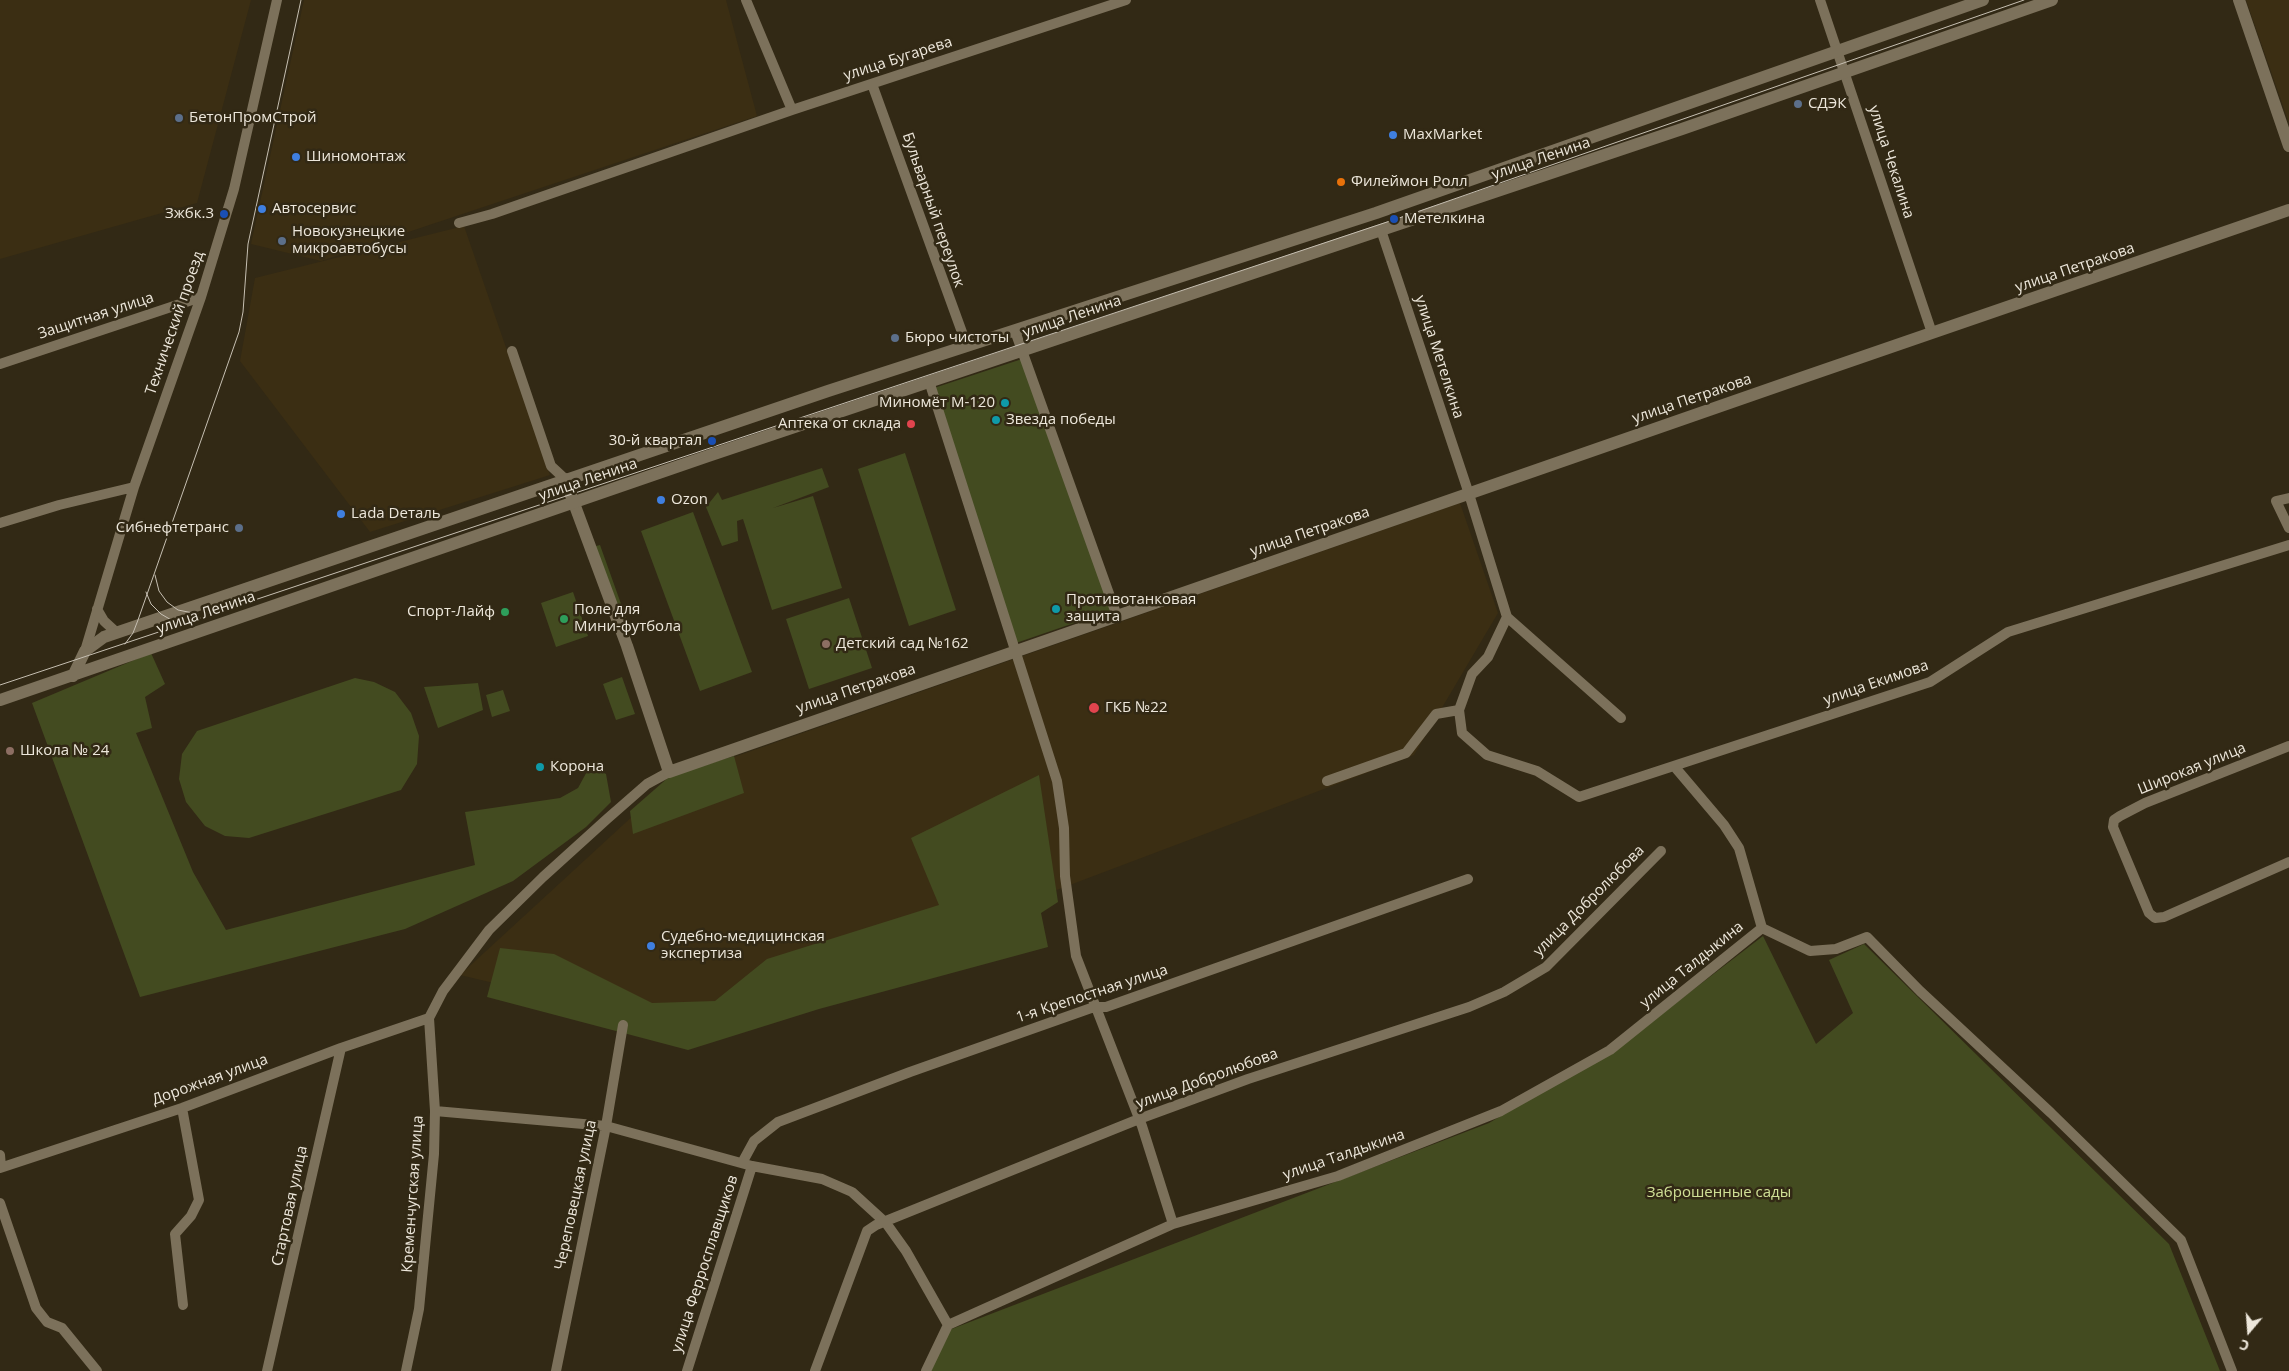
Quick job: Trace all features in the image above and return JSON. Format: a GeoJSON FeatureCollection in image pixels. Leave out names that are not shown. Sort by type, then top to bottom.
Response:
{"type":"FeatureCollection","features":[{"type":"Feature","properties":{"kind":"main road","name":"улица Ленина"},"geometry":{"type":"LineString","coordinates":[[85,651],[104,637],[565,479],[1376,213],[1983,0]]}},
{"type":"Feature","properties":{"kind":"main road","name":"улица Ленина"},"geometry":{"type":"LineString","coordinates":[[0,700],[574,502],[1022,352],[2052,0]]}},
{"type":"Feature","properties":{"kind":"main road"},"geometry":{"type":"LineString","coordinates":[[2239,0],[2289,146]]}},
{"type":"Feature","properties":{"kind":"main road","name":"улица Петракова"},"geometry":{"type":"LineString","coordinates":[[669,772],[2289,210]]}},
{"type":"Feature","properties":{"kind":"main road"},"geometry":{"type":"LineString","coordinates":[[565,479],[627,646],[669,772]]}},
{"type":"Feature","properties":{"kind":"main road"},"geometry":{"type":"LineString","coordinates":[[74,676],[85,651]]}},
{"type":"Feature","properties":{"kind":"street","name":"Технический проезд"},"geometry":{"type":"LineString","coordinates":[[85,651],[134,487],[200,297],[234,189],[277,0]]}},
{"type":"Feature","properties":{"kind":"street"},"geometry":{"type":"LineString","coordinates":[[746,0],[792,110]]}},
{"type":"Feature","properties":{"kind":"street","name":"улица Бугарева"},"geometry":{"type":"LineString","coordinates":[[459,223],[492,214],[792,110],[1126,0]]}},
{"type":"Feature","properties":{"kind":"street","name":"улица Чекалина"},"geometry":{"type":"LineString","coordinates":[[1820,0],[1932,333]]}},
{"type":"Feature","properties":{"kind":"street","name":"Бульварный переулок"},"geometry":{"type":"LineString","coordinates":[[872,84],[966,346]]}},
{"type":"Feature","properties":{"kind":"street","name":"улица Метелкина"},"geometry":{"type":"LineString","coordinates":[[1381,230],[1469,494],[1507,617]]}},
{"type":"Feature","properties":{"kind":"street","name":"Защитная улица"},"geometry":{"type":"LineString","coordinates":[[0,364],[200,297]]}},
{"type":"Feature","properties":{"kind":"street"},"geometry":{"type":"LineString","coordinates":[[1015,330],[1117,616]]}},
{"type":"Feature","properties":{"kind":"street"},"geometry":{"type":"LineString","coordinates":[[512,351],[551,466],[565,479]]}},
{"type":"Feature","properties":{"kind":"street"},"geometry":{"type":"LineString","coordinates":[[929,382],[1057,781],[1064,828],[1065,876],[1076,956],[1094,1007],[1140,1119],[1173,1224]]}},
{"type":"Feature","properties":{"kind":"street"},"geometry":{"type":"LineString","coordinates":[[0,524],[58,505],[134,487]]}},
{"type":"Feature","properties":{"kind":"street"},"geometry":{"type":"LineString","coordinates":[[2289,498],[2276,501],[2289,528]]}},
{"type":"Feature","properties":{"kind":"street","name":"улица Екимова"},"geometry":{"type":"LineString","coordinates":[[1459,710],[1462,733],[1487,755],[1537,771],[1579,797],[1930,682],[2008,632],[2289,545]]}},
{"type":"Feature","properties":{"kind":"street"},"geometry":{"type":"LineString","coordinates":[[97,609],[104,621],[117,633]]}},
{"type":"Feature","properties":{"kind":"street"},"geometry":{"type":"LineString","coordinates":[[1327,781],[1406,753],[1436,714],[1459,710],[1472,674],[1488,657],[1507,617],[1621,718]]}},
{"type":"Feature","properties":{"kind":"street","name":"Широкая улица"},"geometry":{"type":"LineString","coordinates":[[2289,746],[2145,804],[2114,820],[2113,827],[2149,913],[2155,918],[2164,917],[2289,862]]}},
{"type":"Feature","properties":{"kind":"street"},"geometry":{"type":"LineString","coordinates":[[1674,766],[1724,825],[1739,848],[1762,928],[1810,951],[1836,949],[1867,937],[1920,991],[2051,1113],[2181,1240],[2232,1371]]}},
{"type":"Feature","properties":{"kind":"street","name":"улица Петракова"},"geometry":{"type":"LineString","coordinates":[[429,1018],[443,991],[489,930],[543,877],[607,819],[648,784],[669,772]]}},
{"type":"Feature","properties":{"kind":"street","name":"улица Добролюбова"},"geometry":{"type":"LineString","coordinates":[[814,1371],[867,1231],[1140,1119],[1248,1079],[1469,1008],[1504,992],[1546,967],[1661,851]]}},
{"type":"Feature","properties":{"kind":"street","name":"1-я Крепостная улица"},"geometry":{"type":"LineString","coordinates":[[742,1163],[754,1141],[778,1122],[910,1072],[1094,1007],[1106,1007],[1468,879]]}},
{"type":"Feature","properties":{"kind":"street","name":"улица Талдыкина"},"geometry":{"type":"LineString","coordinates":[[948,1325],[1173,1224],[1338,1176],[1501,1111],[1610,1050],[1762,928]]}},
{"type":"Feature","properties":{"kind":"street","name":"Дорожная улица"},"geometry":{"type":"LineString","coordinates":[[0,1168],[182,1108],[341,1048],[429,1018]]}},
{"type":"Feature","properties":{"kind":"street","name":"Кременчугская улица"},"geometry":{"type":"LineString","coordinates":[[406,1371],[419,1309],[434,1154],[435,1111],[429,1018]]}},
{"type":"Feature","properties":{"kind":"street","name":"Череповецкая улица"},"geometry":{"type":"LineString","coordinates":[[556,1371],[606,1126],[623,1025]]}},
{"type":"Feature","properties":{"kind":"street","name":"Стартовая улица"},"geometry":{"type":"LineString","coordinates":[[267,1371],[341,1048]]}},
{"type":"Feature","properties":{"kind":"street"},"geometry":{"type":"LineString","coordinates":[[182,1108],[199,1200],[191,1216],[175,1234],[183,1305]]}},
{"type":"Feature","properties":{"kind":"street"},"geometry":{"type":"LineString","coordinates":[[435,1111],[606,1126],[752,1166],[822,1179],[852,1192],[886,1223],[906,1251],[948,1325],[926,1371]]}},
{"type":"Feature","properties":{"kind":"street"},"geometry":{"type":"LineString","coordinates":[[0,1156],[0,1168]]}},
{"type":"Feature","properties":{"kind":"street","name":"улица Ферросплавщиков"},"geometry":{"type":"LineString","coordinates":[[687,1371],[752,1166]]}},
{"type":"Feature","properties":{"kind":"street"},"geometry":{"type":"LineString","coordinates":[[0,1203],[36,1308],[47,1322],[62,1328],[97,1371]]}},
{"type":"Feature","properties":{"kind":"shaded area"},"geometry":{"type":"Polygon","coordinates":[[[0,0],[251,0],[197,203],[0,259],[0,0]]]}},
{"type":"Feature","properties":{"kind":"shaded area"},"geometry":{"type":"Polygon","coordinates":[[[304,0],[726,0],[757,116],[321,261],[251,244],[304,0]]]}},
{"type":"Feature","properties":{"kind":"shaded area"},"geometry":{"type":"Polygon","coordinates":[[[2246,0],[2289,0],[2289,123],[2246,0]]]}},
{"type":"Feature","properties":{"kind":"shaded area"},"geometry":{"type":"Polygon","coordinates":[[[464,226],[550,475],[370,532],[240,361],[255,278],[464,226]]]}},
{"type":"Feature","properties":{"kind":"shaded area"},"geometry":{"type":"Polygon","coordinates":[[[1460,503],[1498,613],[1414,755],[1038,897],[700,1032],[460,975],[674,778],[1460,503]]]}},
{"type":"Feature","properties":{"kind":"green space"},"geometry":{"type":"Polygon","coordinates":[[[1025,358],[1112,610],[1016,643],[934,388],[1025,358]]]}},
{"type":"Feature","properties":{"kind":"green space"},"geometry":{"type":"Polygon","coordinates":[[[905,453],[956,610],[909,626],[858,469],[905,453]]]}},
{"type":"Feature","properties":{"kind":"green space"},"geometry":{"type":"Polygon","coordinates":[[[822,468],[829,487],[773,508],[813,496],[842,588],[772,610],[743,519],[737,521],[738,541],[722,546],[706,507],[718,492],[722,500],[822,468]]]}},
{"type":"Feature","properties":{"kind":"green space"},"geometry":{"type":"Polygon","coordinates":[[[693,512],[752,672],[700,691],[641,531],[693,512]]]}},
{"type":"Feature","properties":{"kind":"green space"},"geometry":{"type":"Polygon","coordinates":[[[600,545],[630,629],[622,631],[592,547],[600,545]]]}},
{"type":"Feature","properties":{"kind":"green space","name":"Поле для Мини-футбола"},"geometry":{"type":"Polygon","coordinates":[[[573,592],[588,636],[556,647],[541,603],[573,592]]]}},
{"type":"Feature","properties":{"kind":"green space"},"geometry":{"type":"Polygon","coordinates":[[[849,598],[872,668],[809,689],[786,619],[849,598]]]}},
{"type":"Feature","properties":{"kind":"green space"},"geometry":{"type":"Polygon","coordinates":[[[151,653],[165,684],[145,697],[152,728],[136,733],[193,872],[226,930],[475,865],[465,812],[560,798],[578,788],[590,766],[606,774],[611,802],[586,827],[513,881],[405,929],[140,997],[32,703],[151,653]]]}},
{"type":"Feature","properties":{"kind":"green space"},"geometry":{"type":"Polygon","coordinates":[[[622,677],[635,714],[616,720],[603,684],[622,677]]]}},
{"type":"Feature","properties":{"kind":"green space"},"geometry":{"type":"Polygon","coordinates":[[[355,678],[374,682],[395,692],[411,713],[419,736],[417,764],[401,790],[249,838],[225,836],[205,826],[186,802],[179,779],[182,754],[197,731],[355,678]]]}},
{"type":"Feature","properties":{"kind":"green space"},"geometry":{"type":"Polygon","coordinates":[[[478,683],[483,710],[438,728],[424,687],[478,683]]]}},
{"type":"Feature","properties":{"kind":"green space"},"geometry":{"type":"Polygon","coordinates":[[[503,690],[510,711],[492,717],[486,695],[503,690]]]}},
{"type":"Feature","properties":{"kind":"green space"},"geometry":{"type":"Polygon","coordinates":[[[734,756],[744,793],[633,834],[630,811],[670,776],[734,756]]]}},
{"type":"Feature","properties":{"kind":"green space"},"geometry":{"type":"Polygon","coordinates":[[[1039,775],[1058,902],[1041,913],[1048,947],[819,1009],[688,1050],[487,997],[500,948],[554,954],[652,1003],[715,1001],[767,959],[939,905],[911,838],[1039,775]]]}},
{"type":"Feature","properties":{"kind":"green space","name":"Заброшенные сады"},"geometry":{"type":"Polygon","coordinates":[[[1763,936],[1816,1044],[1853,1013],[1829,960],[1864,944],[2169,1244],[2220,1371],[931,1371],[949,1330],[1489,1123],[1625,1042],[1763,936]]]}},
{"type":"Feature","properties":{"kind":"tram line"},"geometry":{"type":"LineString","coordinates":[[125,644],[133,633],[138,620],[239,332],[243,312],[248,244],[301,0]]}},
{"type":"Feature","properties":{"kind":"tram line"},"geometry":{"type":"LineString","coordinates":[[0,685],[1414,213],[2024,0]]}},
{"type":"Feature","properties":{"kind":"tram line"},"geometry":{"type":"LineString","coordinates":[[155,575],[159,591],[167,602],[178,610],[198,614]]}},
{"type":"Feature","properties":{"kind":"tram line"},"geometry":{"type":"LineString","coordinates":[[146,592],[151,604],[161,614],[173,621],[184,623]]}},
{"type":"Feature","properties":{"kind":"place","name":"СДЭК"},"geometry":{"type":"Point","coordinates":[1798,104]}},
{"type":"Feature","properties":{"kind":"place","name":"БетонПромСтрой"},"geometry":{"type":"Point","coordinates":[179,118]}},
{"type":"Feature","properties":{"kind":"place","name":"MaxMarket"},"geometry":{"type":"Point","coordinates":[1393,135]}},
{"type":"Feature","properties":{"kind":"place","name":"Шиномонтаж"},"geometry":{"type":"Point","coordinates":[296,157]}},
{"type":"Feature","properties":{"kind":"place","name":"Филеймон Ролл"},"geometry":{"type":"Point","coordinates":[1341,182]}},
{"type":"Feature","properties":{"kind":"place","name":"Автосервис"},"geometry":{"type":"Point","coordinates":[262,209]}},
{"type":"Feature","properties":{"kind":"place","name":"Зжбк.3"},"geometry":{"type":"Point","coordinates":[224,214]}},
{"type":"Feature","properties":{"kind":"place","name":"Метелкина"},"geometry":{"type":"Point","coordinates":[1394,219]}},
{"type":"Feature","properties":{"kind":"place","name":"Новокузнецкие микроавтобусы"},"geometry":{"type":"Point","coordinates":[282,241]}},
{"type":"Feature","properties":{"kind":"place","name":"Бюро чистоты"},"geometry":{"type":"Point","coordinates":[895,338]}},
{"type":"Feature","properties":{"kind":"place","name":"Миномёт М-120"},"geometry":{"type":"Point","coordinates":[1005,403]}},
{"type":"Feature","properties":{"kind":"place","name":"Звезда победы"},"geometry":{"type":"Point","coordinates":[996,420]}},
{"type":"Feature","properties":{"kind":"place","name":"Аптека от склада"},"geometry":{"type":"Point","coordinates":[911,424]}},
{"type":"Feature","properties":{"kind":"place","name":"30-й квартал"},"geometry":{"type":"Point","coordinates":[712,441]}},
{"type":"Feature","properties":{"kind":"place","name":"Ozon"},"geometry":{"type":"Point","coordinates":[661,500]}},
{"type":"Feature","properties":{"kind":"place","name":"Lada Dеталь"},"geometry":{"type":"Point","coordinates":[341,514]}},
{"type":"Feature","properties":{"kind":"place","name":"Сибнефтетранс"},"geometry":{"type":"Point","coordinates":[239,528]}},
{"type":"Feature","properties":{"kind":"place","name":"Противотанковая защита"},"geometry":{"type":"Point","coordinates":[1056,609]}},
{"type":"Feature","properties":{"kind":"place","name":"Спорт-Лайф"},"geometry":{"type":"Point","coordinates":[505,612]}},
{"type":"Feature","properties":{"kind":"place","name":"Поле для Мини-футбола"},"geometry":{"type":"Point","coordinates":[564,619]}},
{"type":"Feature","properties":{"kind":"place","name":"Детский сад №162"},"geometry":{"type":"Point","coordinates":[826,644]}},
{"type":"Feature","properties":{"kind":"place","name":"ГКБ №22"},"geometry":{"type":"Point","coordinates":[1094,708]}},
{"type":"Feature","properties":{"kind":"place","name":"Школа № 24"},"geometry":{"type":"Point","coordinates":[10,751]}},
{"type":"Feature","properties":{"kind":"place","name":"Корона"},"geometry":{"type":"Point","coordinates":[540,767]}},
{"type":"Feature","properties":{"kind":"place","name":"Судебно-медицинская экспертиза"},"geometry":{"type":"Point","coordinates":[651,946]}}]}
